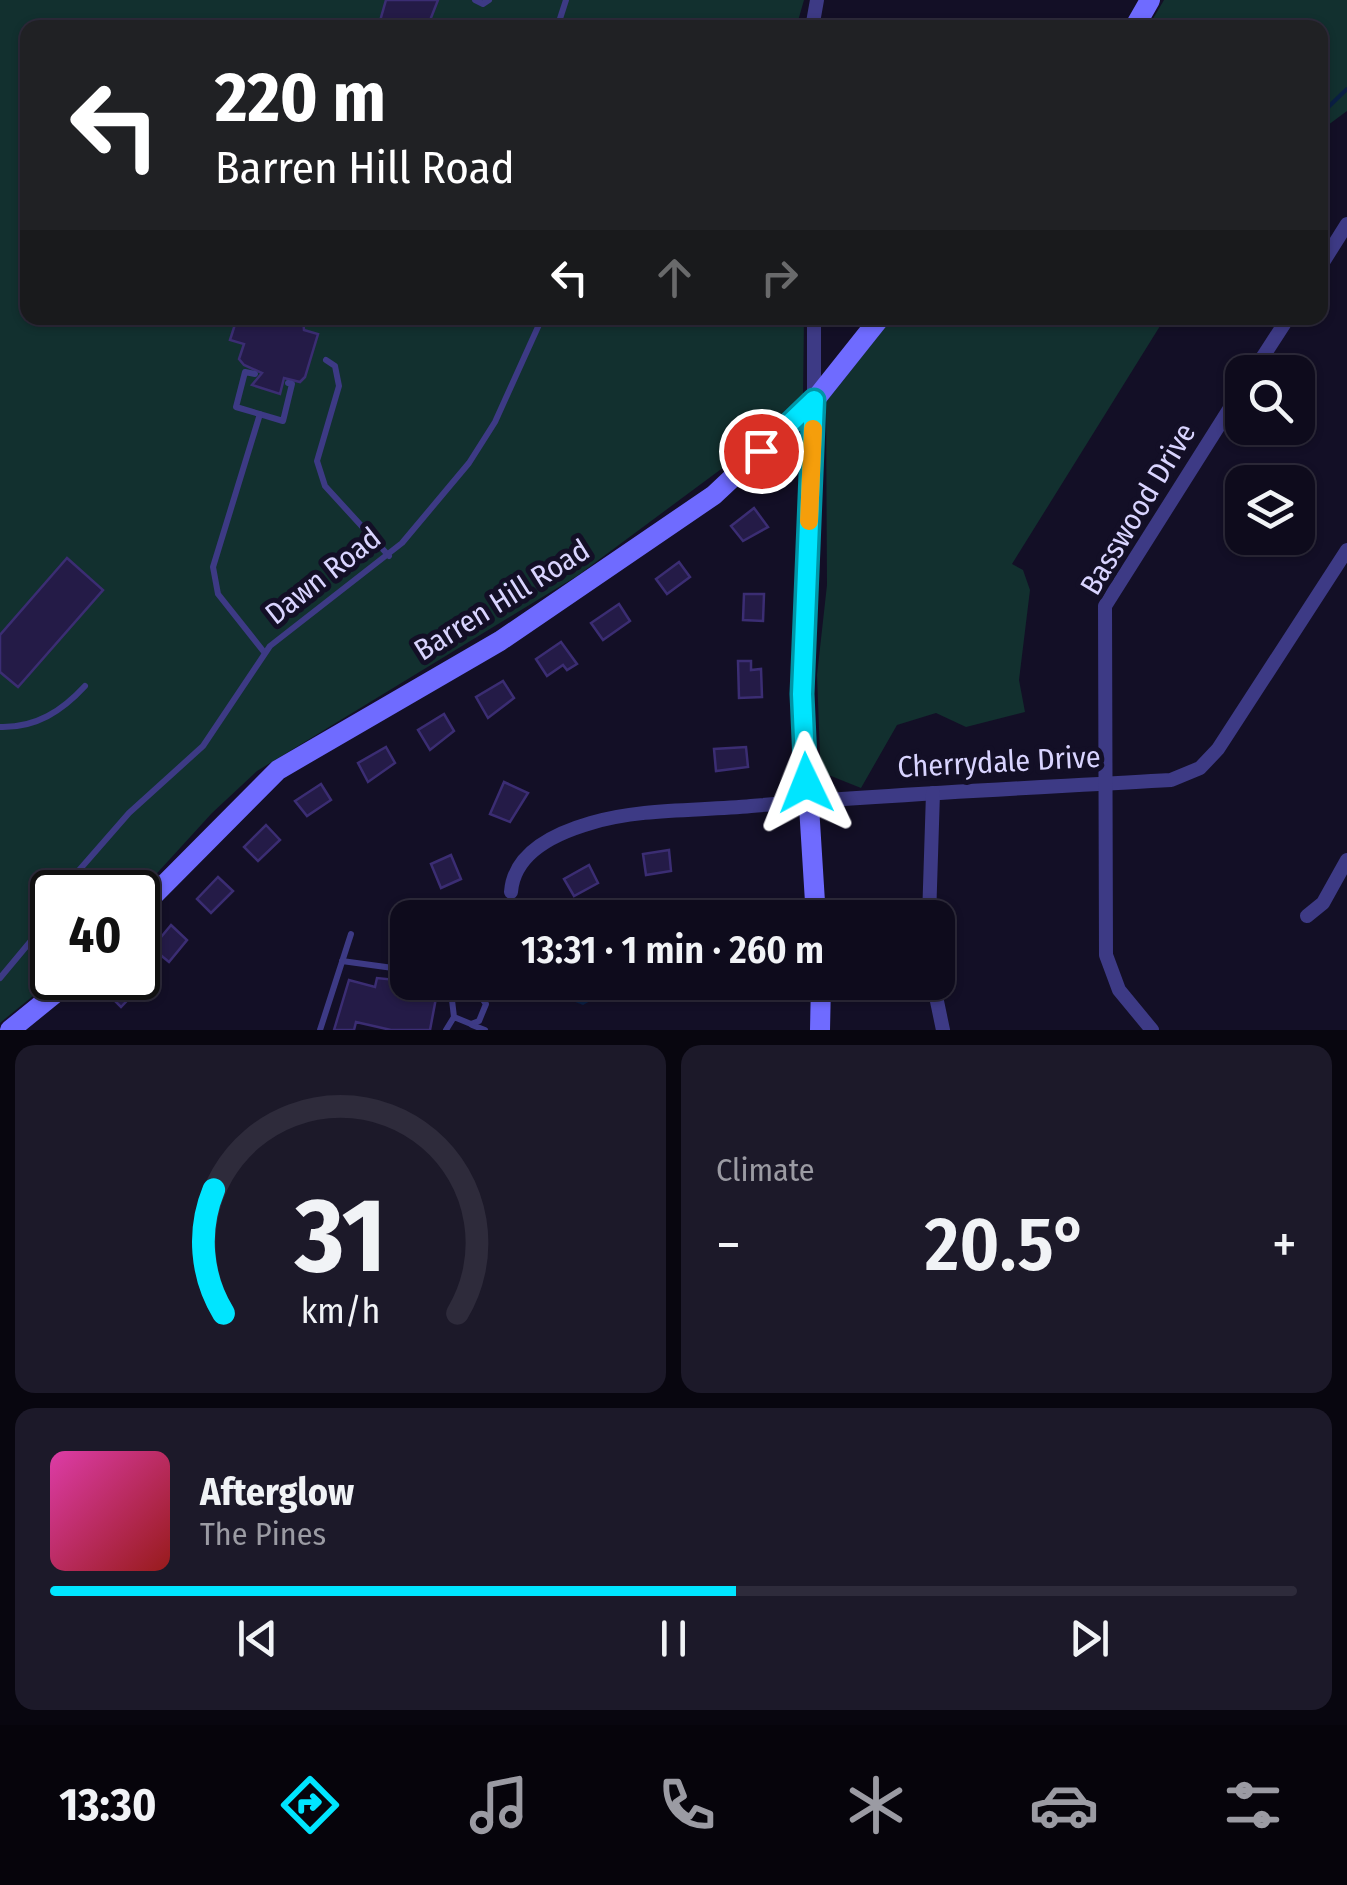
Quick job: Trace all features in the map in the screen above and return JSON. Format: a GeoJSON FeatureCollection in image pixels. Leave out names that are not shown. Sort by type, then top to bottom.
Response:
{"type":"FeatureCollection","features":[{"type":"Feature","properties":{"kind":"street"},"geometry":{"type":"LineString","coordinates":[[1328,254],[1347,224]]}},
{"type":"Feature","properties":{"kind":"street"},"geometry":{"type":"LineString","coordinates":[[814,325],[802,694],[814,900]]}},
{"type":"Feature","properties":{"kind":"street","name":"Barren Hill Road"},"geometry":{"type":"LineString","coordinates":[[160,889],[278,770],[500,641],[714,494],[814,400],[874,325]]}},
{"type":"Feature","properties":{"kind":"street"},"geometry":{"type":"LineString","coordinates":[[1264,355],[1283,325]]}},
{"type":"Feature","properties":{"kind":"street","name":"Basswood Drive"},"geometry":{"type":"LineString","coordinates":[[1152,1030],[1118,990],[1106,955],[1105,606],[1225,416]]}},
{"type":"Feature","properties":{"kind":"street","name":"Cherrydale Drive"},"geometry":{"type":"LineString","coordinates":[[511,892],[512,874],[524,858],[555,836],[594,822],[932,792],[1171,780],[1189,774],[1210,760],[1347,550]]}},
{"type":"Feature","properties":{"kind":"street"},"geometry":{"type":"LineString","coordinates":[[929,900],[932,792]]}},
{"type":"Feature","properties":{"kind":"street"},"geometry":{"type":"LineString","coordinates":[[1307,916],[1323,904],[1347,860]]}},
{"type":"Feature","properties":{"kind":"street"},"geometry":{"type":"LineString","coordinates":[[10,1030],[47,1000]]}},
{"type":"Feature","properties":{"kind":"street"},"geometry":{"type":"LineString","coordinates":[[820,1000],[820,1030]]}},
{"type":"Feature","properties":{"kind":"street"},"geometry":{"type":"LineString","coordinates":[[937,1000],[943,1030]]}},
{"type":"Feature","properties":{"kind":"lane"},"geometry":{"type":"LineString","coordinates":[[475,0],[483,4],[489,0]]}},
{"type":"Feature","properties":{"kind":"lane","name":"Dawn Road"},"geometry":{"type":"LineString","coordinates":[[79,870],[129,813],[203,746],[264,652],[389,556],[469,463],[496,422],[539,325]]}},
{"type":"Feature","properties":{"kind":"lane"},"geometry":{"type":"LineString","coordinates":[[326,360],[336,366],[339,386],[317,461],[319,472],[325,486],[389,556]]}},
{"type":"Feature","properties":{"kind":"lane"},"geometry":{"type":"LineString","coordinates":[[256,374],[246,372],[236,407],[283,421],[292,384],[288,383]]}},
{"type":"Feature","properties":{"kind":"lane"},"geometry":{"type":"LineString","coordinates":[[260,414],[213,567],[218,594],[264,652]]}},
{"type":"Feature","properties":{"kind":"lane"},"geometry":{"type":"LineString","coordinates":[[0,727],[21,726],[62,710],[85,686]]}},
{"type":"Feature","properties":{"kind":"lane"},"geometry":{"type":"LineString","coordinates":[[320,1030],[351,934]]}},
{"type":"Feature","properties":{"kind":"lane"},"geometry":{"type":"LineString","coordinates":[[0,978],[30,942]]}},
{"type":"Feature","properties":{"kind":"lane"},"geometry":{"type":"LineString","coordinates":[[342,961],[390,968]]}},
{"type":"Feature","properties":{"kind":"lane"},"geometry":{"type":"LineString","coordinates":[[454,1018],[451,1009],[458,992],[476,990],[486,1004],[480,1021],[471,1024]]}},
{"type":"Feature","properties":{"kind":"lane"},"geometry":{"type":"LineString","coordinates":[[454,1018],[485,1030]]}},
{"type":"Feature","properties":{"kind":"lane"},"geometry":{"type":"LineString","coordinates":[[446,1030],[454,1018]]}},
{"type":"Feature","properties":{"kind":"green space"},"geometry":{"type":"Polygon","coordinates":[[[0,0],[804,0],[798,20],[20,20],[20,325],[804,325],[803,394],[728,464],[577,576],[257,771],[160,870],[30,870],[30,998],[0,1023],[0,0]]]}},
{"type":"Feature","properties":{"kind":"green space"},"geometry":{"type":"Polygon","coordinates":[[[1164,0],[1347,0],[1347,111],[1328,125],[1328,20],[1152,20],[1164,0]]]}},
{"type":"Feature","properties":{"kind":"green space"},"geometry":{"type":"Polygon","coordinates":[[[886,325],[1161,325],[1012,564],[1023,570],[1030,590],[1019,680],[1025,712],[966,727],[936,713],[897,725],[861,788],[826,774],[820,755],[817,675],[827,585],[826,402],[886,325]]]}},
{"type":"Feature","properties":{"kind":"building"},"geometry":{"type":"Polygon","coordinates":[[[386,0],[438,0],[430,20],[380,20],[386,0]]]}},
{"type":"Feature","properties":{"kind":"building"},"geometry":{"type":"Polygon","coordinates":[[[235,325],[304,325],[304,330],[318,334],[305,377],[300,382],[284,378],[280,394],[252,385],[262,373],[244,365],[239,359],[244,344],[230,340],[235,325]]]}},
{"type":"Feature","properties":{"kind":"building"},"geometry":{"type":"Polygon","coordinates":[[[754,508],[768,527],[743,541],[731,526],[754,508]]]}},
{"type":"Feature","properties":{"kind":"building"},"geometry":{"type":"Polygon","coordinates":[[[67,558],[103,590],[18,687],[0,672],[0,635],[67,558]]]}},
{"type":"Feature","properties":{"kind":"building"},"geometry":{"type":"Polygon","coordinates":[[[679,562],[690,577],[667,594],[656,579],[679,562]]]}},
{"type":"Feature","properties":{"kind":"building"},"geometry":{"type":"Polygon","coordinates":[[[744,594],[764,594],[763,621],[743,620],[744,594]]]}},
{"type":"Feature","properties":{"kind":"building"},"geometry":{"type":"Polygon","coordinates":[[[619,604],[630,621],[603,640],[591,623],[619,604]]]}},
{"type":"Feature","properties":{"kind":"building"},"geometry":{"type":"Polygon","coordinates":[[[561,642],[577,664],[567,670],[563,665],[547,676],[536,659],[561,642]]]}},
{"type":"Feature","properties":{"kind":"building"},"geometry":{"type":"Polygon","coordinates":[[[738,661],[751,661],[751,670],[761,669],[762,697],[739,698],[738,661]]]}},
{"type":"Feature","properties":{"kind":"building"},"geometry":{"type":"Polygon","coordinates":[[[503,681],[514,698],[488,718],[476,697],[503,681]]]}},
{"type":"Feature","properties":{"kind":"building"},"geometry":{"type":"Polygon","coordinates":[[[444,714],[454,731],[430,750],[418,730],[444,714]]]}},
{"type":"Feature","properties":{"kind":"building"},"geometry":{"type":"Polygon","coordinates":[[[386,747],[395,763],[368,782],[358,763],[386,747]]]}},
{"type":"Feature","properties":{"kind":"building"},"geometry":{"type":"Polygon","coordinates":[[[746,747],[748,767],[716,771],[714,749],[746,747]]]}},
{"type":"Feature","properties":{"kind":"building"},"geometry":{"type":"Polygon","coordinates":[[[504,782],[528,793],[510,822],[490,814],[504,782]]]}},
{"type":"Feature","properties":{"kind":"building"},"geometry":{"type":"Polygon","coordinates":[[[321,784],[331,800],[307,816],[295,801],[321,784]]]}},
{"type":"Feature","properties":{"kind":"building"},"geometry":{"type":"Polygon","coordinates":[[[266,825],[280,840],[258,861],[244,847],[266,825]]]}},
{"type":"Feature","properties":{"kind":"building"},"geometry":{"type":"Polygon","coordinates":[[[669,850],[671,871],[646,875],[643,854],[669,850]]]}},
{"type":"Feature","properties":{"kind":"building"},"geometry":{"type":"Polygon","coordinates":[[[451,855],[461,879],[441,888],[431,864],[451,855]]]}},
{"type":"Feature","properties":{"kind":"building"},"geometry":{"type":"Polygon","coordinates":[[[589,865],[598,883],[574,896],[564,879],[589,865]]]}},
{"type":"Feature","properties":{"kind":"building"},"geometry":{"type":"Polygon","coordinates":[[[218,877],[233,891],[211,913],[197,899],[218,877]]]}},
{"type":"Feature","properties":{"kind":"building"},"geometry":{"type":"Polygon","coordinates":[[[171,925],[187,940],[169,962],[160,955],[160,938],[171,925]]]}},
{"type":"Feature","properties":{"kind":"building"},"geometry":{"type":"Polygon","coordinates":[[[377,978],[390,979],[390,1000],[436,1000],[430,1030],[391,1030],[356,1022],[354,1030],[334,1030],[349,980],[375,987],[377,978]]]}},
{"type":"Feature","properties":{"kind":"waterway"},"geometry":{"type":"LineString","coordinates":[[1328,107],[1347,89]]}},
{"type":"Feature","properties":{"kind":"slow traffic"},"geometry":{"type":"LineString","coordinates":[[809,521],[813,429]]}},
{"type":"Feature","properties":{"kind":"route"},"geometry":{"type":"LineString","coordinates":[[761,451],[814,400],[802,694],[806,783]]}}]}
